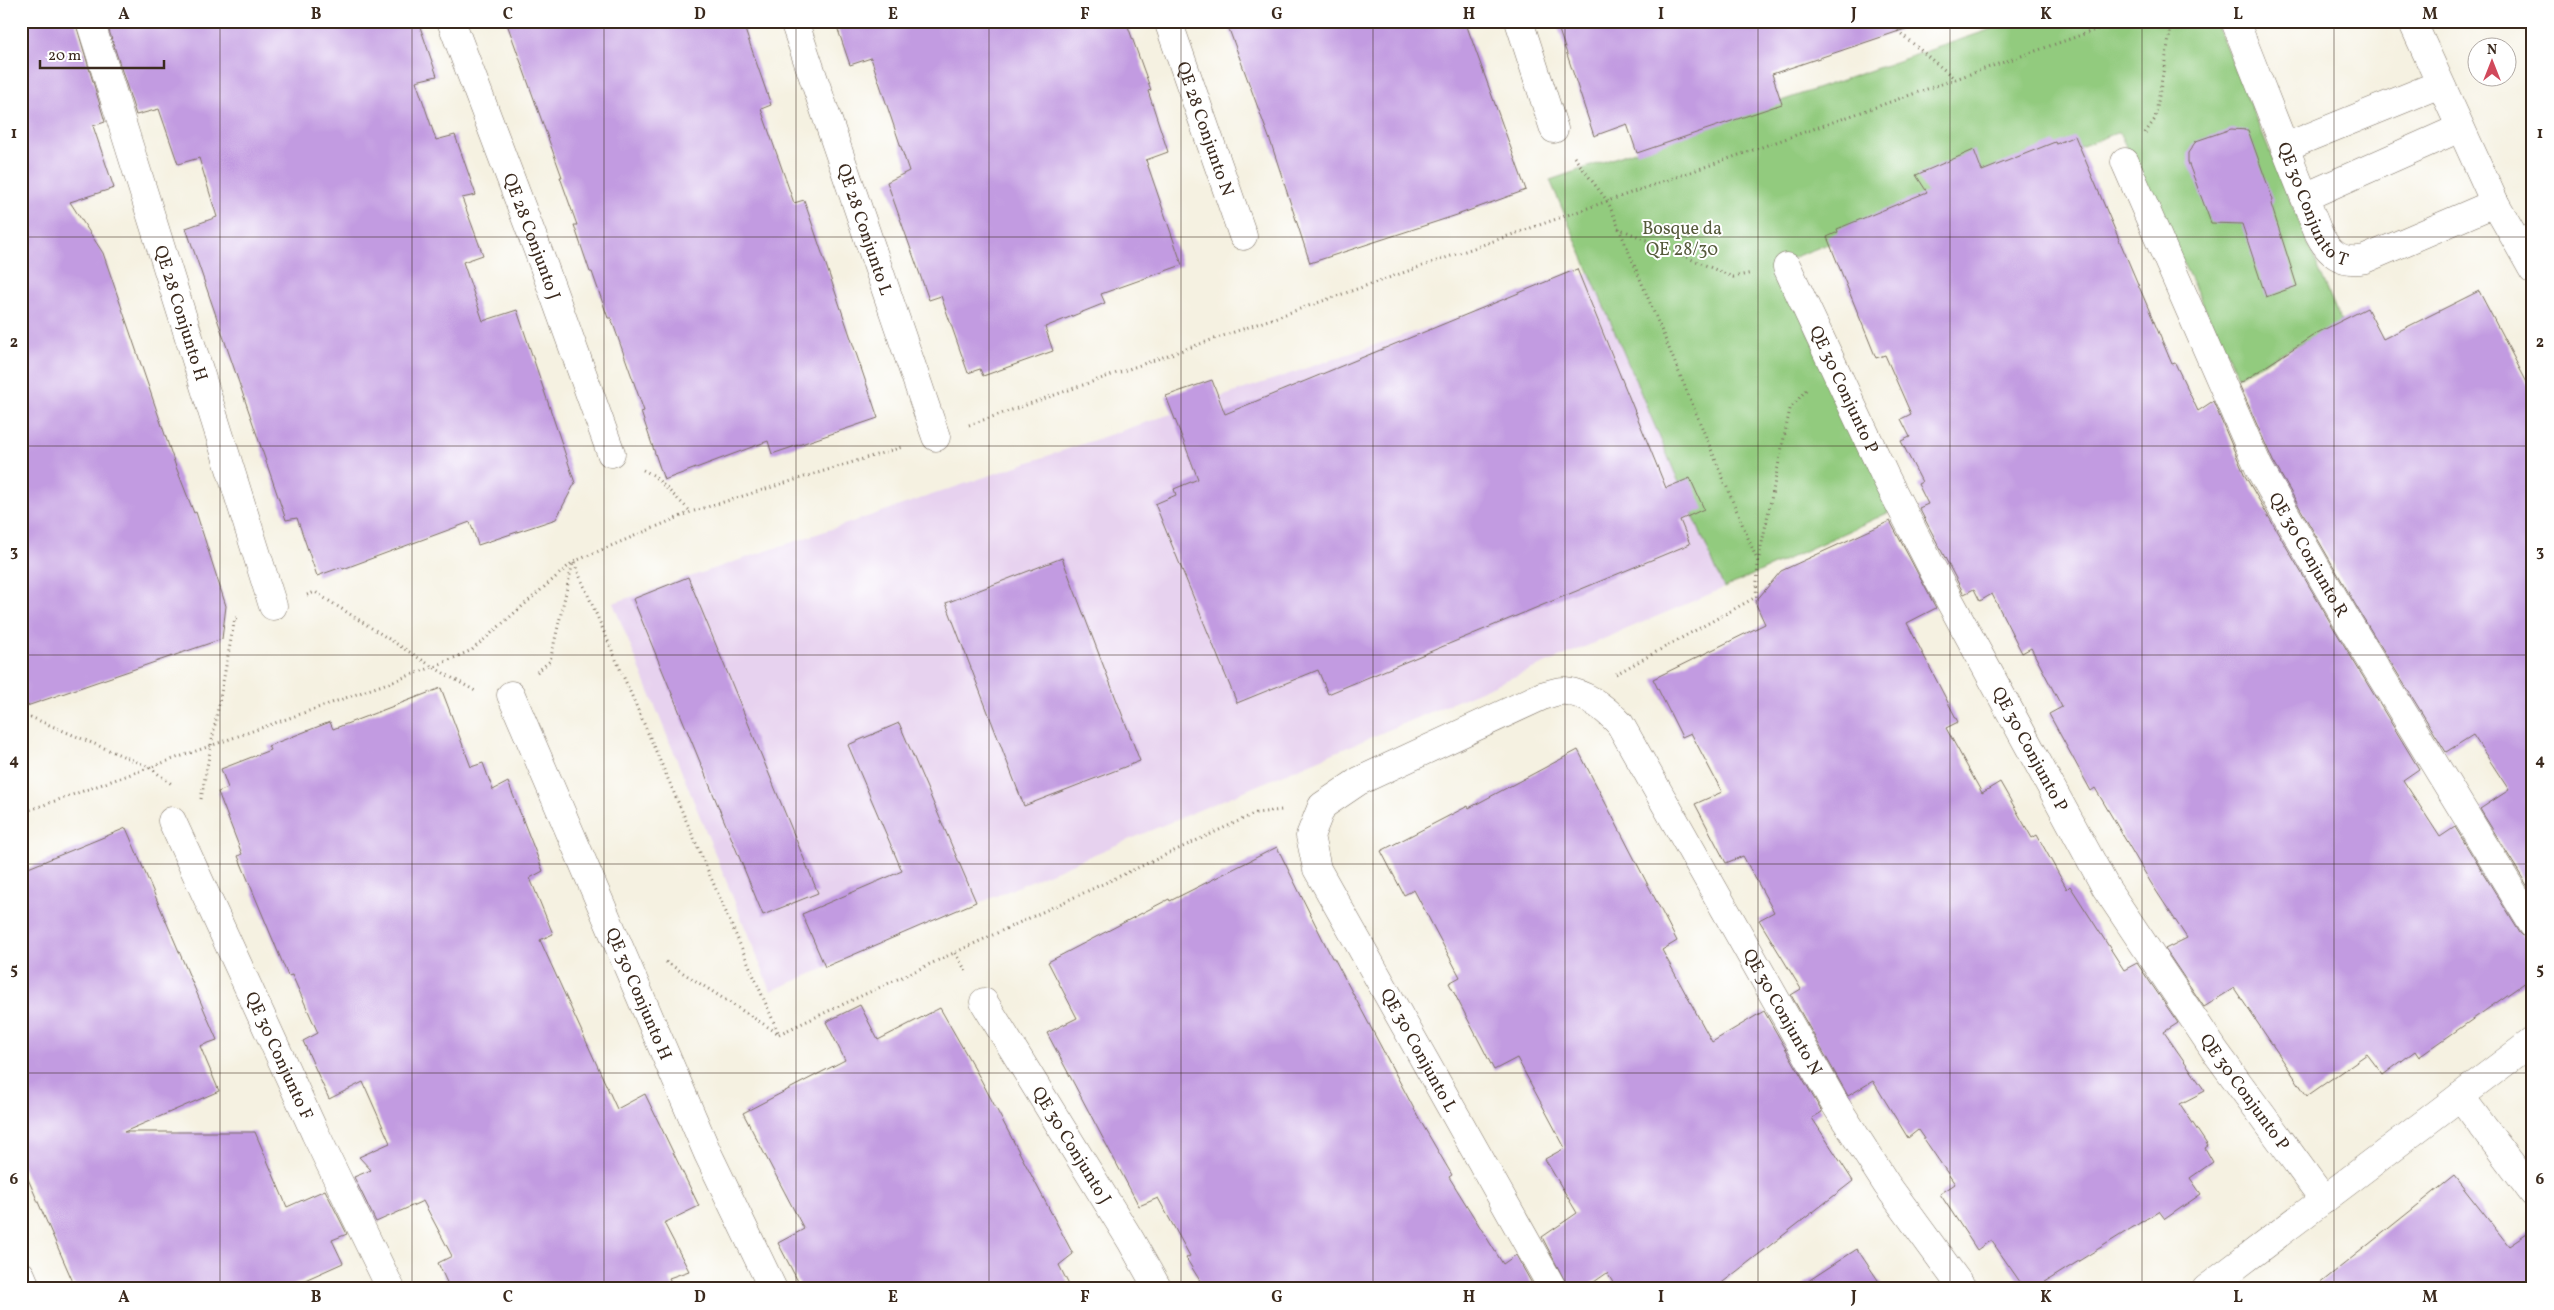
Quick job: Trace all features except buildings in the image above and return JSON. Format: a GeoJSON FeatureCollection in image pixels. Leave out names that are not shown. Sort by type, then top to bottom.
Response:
{"type":"FeatureCollection","features":[{"type":"Feature","properties":{"kind":"street","name":"QE 28 Conjunto H"},"geometry":{"type":"LineString","coordinates":[[90,21],[273,606]]}},
{"type":"Feature","properties":{"kind":"street","name":"QE 28 Conjunto J"},"geometry":{"type":"LineString","coordinates":[[451,21],[543,264],[610,453]]}},
{"type":"Feature","properties":{"kind":"street","name":"QE 28 Conjunto L"},"geometry":{"type":"LineString","coordinates":[[794,21],[936,437]]}},
{"type":"Feature","properties":{"kind":"street","name":"QE 28 Conjunto N"},"geometry":{"type":"LineString","coordinates":[[1168,21],[1243,236]]}},
{"type":"Feature","properties":{"kind":"street"},"geometry":{"type":"LineString","coordinates":[[1520,21],[1554,129]]}},
{"type":"Feature","properties":{"kind":"street","name":"QE 30 Conjunto T"},"geometry":{"type":"LineString","coordinates":[[2235,21],[2326,249],[2338,258],[2353,262],[2365,259],[2495,204]]}},
{"type":"Feature","properties":{"kind":"street"},"geometry":{"type":"LineString","coordinates":[[2412,21],[2495,204],[2533,270]]}},
{"type":"Feature","properties":{"kind":"street"},"geometry":{"type":"LineString","coordinates":[[2285,147],[2440,84]]}},
{"type":"Feature","properties":{"kind":"street"},"geometry":{"type":"LineString","coordinates":[[2305,197],[2460,128]]}},
{"type":"Feature","properties":{"kind":"street","name":"QE 30 Conjunto R"},"geometry":{"type":"LineString","coordinates":[[2125,162],[2259,468],[2346,619],[2533,925]]}},
{"type":"Feature","properties":{"kind":"street","name":"QE 30 Conjunto P"},"geometry":{"type":"LineString","coordinates":[[1787,267],[1933,570],[2106,888],[2215,1051],[2324,1200]]}},
{"type":"Feature","properties":{"kind":"street"},"geometry":{"type":"LineString","coordinates":[[1322,806],[1359,781],[1542,696],[1564,691],[1579,695]]}},
{"type":"Feature","properties":{"kind":"street","name":"QE 30 Conjunto H"},"geometry":{"type":"LineString","coordinates":[[511,695],[708,1154],[773,1289]]}},
{"type":"Feature","properties":{"kind":"street","name":"QE 30 Conjunto N"},"geometry":{"type":"LineString","coordinates":[[1579,695],[1609,712],[1620,724],[1836,1104],[1887,1185],[1963,1289]]}},
{"type":"Feature","properties":{"kind":"street","name":"QE 30 Conjunto L"},"geometry":{"type":"LineString","coordinates":[[1322,806],[1310,836],[1317,869],[1554,1289]]}},
{"type":"Feature","properties":{"kind":"street","name":"QE 30 Conjunto F"},"geometry":{"type":"LineString","coordinates":[[172,821],[315,1132],[391,1289]]}},
{"type":"Feature","properties":{"kind":"street","name":"QE 30 Conjunto J"},"geometry":{"type":"LineString","coordinates":[[984,1002],[1131,1241],[1158,1289]]}},
{"type":"Feature","properties":{"kind":"street"},"geometry":{"type":"LineString","coordinates":[[2206,1289],[2533,1041]]}},
{"type":"Feature","properties":{"kind":"street"},"geometry":{"type":"LineString","coordinates":[[2460,1096],[2533,1193]]}},
{"type":"Feature","properties":{"kind":"street"},"geometry":{"type":"LineString","coordinates":[[21,1275],[27,1289]]}},
{"type":"Feature","properties":{"kind":"path"},"geometry":{"type":"LineString","coordinates":[[1886,21],[1955,80]]}},
{"type":"Feature","properties":{"kind":"path"},"geometry":{"type":"LineString","coordinates":[[21,813],[432,667],[472,650],[574,562],[691,512],[936,437],[2121,21]]}},
{"type":"Feature","properties":{"kind":"path"},"geometry":{"type":"LineString","coordinates":[[2125,162],[2155,119],[2172,21]]}},
{"type":"Feature","properties":{"kind":"path"},"geometry":{"type":"LineString","coordinates":[[1554,129],[1608,202],[1758,562]]}},
{"type":"Feature","properties":{"kind":"path"},"geometry":{"type":"LineString","coordinates":[[1618,228],[1733,277],[1787,267]]}},
{"type":"Feature","properties":{"kind":"path"},"geometry":{"type":"LineString","coordinates":[[1579,695],[1756,597],[1758,562],[1790,409],[1831,361]]}},
{"type":"Feature","properties":{"kind":"path"},"geometry":{"type":"LineString","coordinates":[[610,453],[653,475],[691,512]]}},
{"type":"Feature","properties":{"kind":"path"},"geometry":{"type":"LineString","coordinates":[[200,805],[213,745],[235,618],[315,592],[432,667],[484,695],[511,695],[550,661],[574,562]]}},
{"type":"Feature","properties":{"kind":"path"},"geometry":{"type":"LineString","coordinates":[[574,562],[779,1034]]}},
{"type":"Feature","properties":{"kind":"path"},"geometry":{"type":"LineString","coordinates":[[21,713],[149,768],[178,789]]}},
{"type":"Feature","properties":{"kind":"path"},"geometry":{"type":"LineString","coordinates":[[779,1034],[1256,813],[1322,806]]}},
{"type":"Feature","properties":{"kind":"path"},"geometry":{"type":"LineString","coordinates":[[662,959],[779,1034]]}},
{"type":"Feature","properties":{"kind":"shaded area"},"geometry":{"type":"Polygon","coordinates":[[[1599,269],[1724,588],[771,991],[613,603],[1599,269]]]}},
{"type":"Feature","properties":{"kind":"green space","name":"Bosque da QE 28/30"},"geometry":{"type":"Polygon","coordinates":[[[2015,21],[2215,21],[2341,322],[2238,376],[2119,132],[1776,264],[1894,510],[1724,588],[1550,180],[2015,21]]]}}]}
